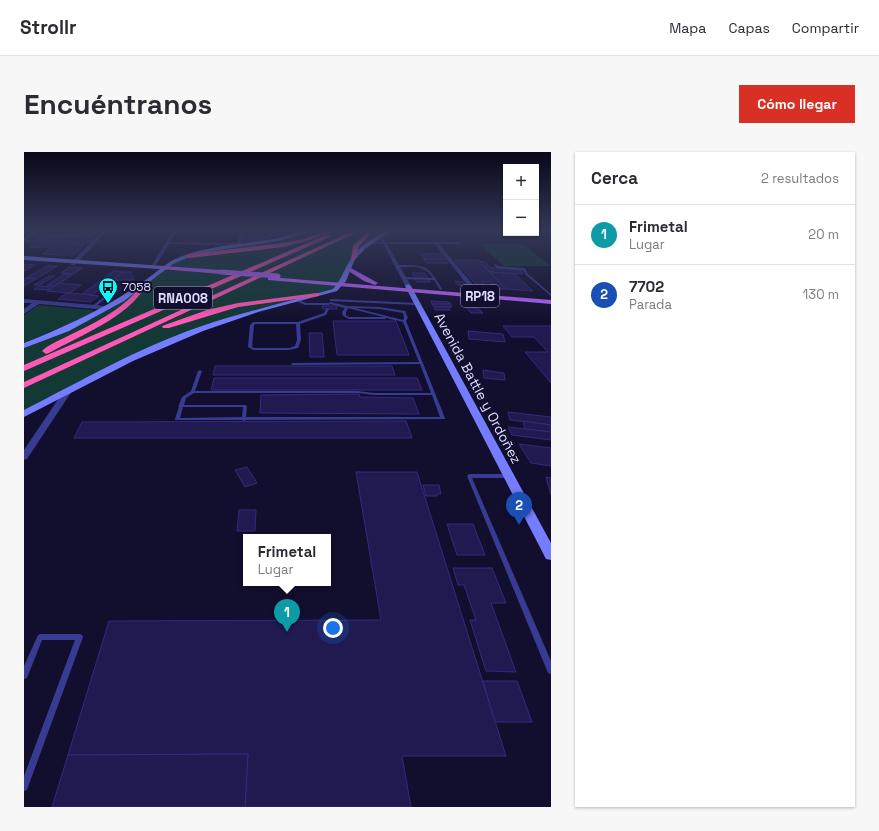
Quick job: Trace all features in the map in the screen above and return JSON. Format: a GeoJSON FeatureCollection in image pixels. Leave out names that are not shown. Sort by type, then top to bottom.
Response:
{"type":"FeatureCollection","features":[{"type":"Feature","properties":{"kind":"highway","name":"RNA008"},"geometry":{"type":"LineString","coordinates":[[24,368],[274,260]]}},
{"type":"Feature","properties":{"kind":"highway","name":"RNA008"},"geometry":{"type":"LineString","coordinates":[[24,384],[296,260]]}},
{"type":"Feature","properties":{"kind":"highway"},"geometry":{"type":"LineString","coordinates":[[24,362],[125,306],[141,292],[143,286]]}},
{"type":"Feature","properties":{"kind":"highway"},"geometry":{"type":"LineString","coordinates":[[108,346],[210,312],[238,305],[317,296]]}},
{"type":"Feature","properties":{"kind":"main road"},"geometry":{"type":"LineString","coordinates":[[31,260],[142,271],[163,270]]}},
{"type":"Feature","properties":{"kind":"main road"},"geometry":{"type":"LineString","coordinates":[[142,271],[154,264],[176,260]]}},
{"type":"Feature","properties":{"kind":"main road"},"geometry":{"type":"LineString","coordinates":[[24,346],[66,329],[106,308],[143,286],[178,260]]}},
{"type":"Feature","properties":{"kind":"main road"},"geometry":{"type":"LineString","coordinates":[[24,414],[130,359],[200,329],[256,311],[299,301],[332,291],[342,283],[350,269],[353,260]]}},
{"type":"Feature","properties":{"kind":"main road","name":"RP18"},"geometry":{"type":"LineString","coordinates":[[350,269],[366,280],[378,284]]}},
{"type":"Feature","properties":{"kind":"main road","name":"RP18"},"geometry":{"type":"LineString","coordinates":[[163,270],[278,276],[360,286],[441,289],[551,296]]}},
{"type":"Feature","properties":{"kind":"main road","name":"RP18"},"geometry":{"type":"LineString","coordinates":[[163,270],[270,279],[378,284],[551,302]]}},
{"type":"Feature","properties":{"kind":"main road"},"geometry":{"type":"LineString","coordinates":[[142,271],[143,286]]}},
{"type":"Feature","properties":{"kind":"main road","name":"RP18"},"geometry":{"type":"LineString","coordinates":[[332,291],[360,286]]}},
{"type":"Feature","properties":{"kind":"main road","name":"Avenida Battle y Ordoñez"},"geometry":{"type":"LineString","coordinates":[[409,288],[551,555]]}},
{"type":"Feature","properties":{"kind":"street"},"geometry":{"type":"LineString","coordinates":[[74,263],[77,260]]}},
{"type":"Feature","properties":{"kind":"street"},"geometry":{"type":"LineString","coordinates":[[154,264],[157,260]]}},
{"type":"Feature","properties":{"kind":"street","name":"Avenida Battle y Ordoñez"},"geometry":{"type":"LineString","coordinates":[[395,260],[409,288]]}},
{"type":"Feature","properties":{"kind":"street"},"geometry":{"type":"LineString","coordinates":[[450,260],[476,291]]}},
{"type":"Feature","properties":{"kind":"street"},"geometry":{"type":"LineString","coordinates":[[24,301],[106,308]]}},
{"type":"Feature","properties":{"kind":"street"},"geometry":{"type":"LineString","coordinates":[[24,312],[38,302]]}},
{"type":"Feature","properties":{"kind":"street"},"geometry":{"type":"LineString","coordinates":[[24,458],[68,391]]}},
{"type":"Feature","properties":{"kind":"lane"},"geometry":{"type":"LineString","coordinates":[[495,265],[497,267],[524,268],[528,274],[551,296]]}},
{"type":"Feature","properties":{"kind":"lane"},"geometry":{"type":"LineString","coordinates":[[398,266],[425,267],[429,270],[441,289]]}},
{"type":"Feature","properties":{"kind":"lane"},"geometry":{"type":"LineString","coordinates":[[404,278],[435,279]]}},
{"type":"Feature","properties":{"kind":"lane"},"geometry":{"type":"LineString","coordinates":[[298,323],[299,340],[297,347],[289,349],[253,349],[250,347],[252,325],[298,323],[325,314],[332,291]]}},
{"type":"Feature","properties":{"kind":"lane"},"geometry":{"type":"LineString","coordinates":[[93,307],[105,298]]}},
{"type":"Feature","properties":{"kind":"lane"},"geometry":{"type":"LineString","coordinates":[[299,301],[306,304],[417,304]]}},
{"type":"Feature","properties":{"kind":"lane"},"geometry":{"type":"LineString","coordinates":[[329,304],[404,321]]}},
{"type":"Feature","properties":{"kind":"lane"},"geometry":{"type":"LineString","coordinates":[[347,307],[344,312],[345,316],[349,318],[392,318]]}},
{"type":"Feature","properties":{"kind":"lane"},"geometry":{"type":"LineString","coordinates":[[347,307],[374,307],[400,310],[406,315],[404,321],[443,418],[307,418],[244,420],[177,419],[184,397],[194,392],[358,392],[374,394],[433,394]]}},
{"type":"Feature","properties":{"kind":"lane"},"geometry":{"type":"LineString","coordinates":[[293,364],[420,363]]}},
{"type":"Feature","properties":{"kind":"lane"},"geometry":{"type":"LineString","coordinates":[[194,392],[200,371]]}},
{"type":"Feature","properties":{"kind":"lane"},"geometry":{"type":"LineString","coordinates":[[180,406],[245,406],[244,420]]}},
{"type":"Feature","properties":{"kind":"lane"},"geometry":{"type":"LineString","coordinates":[[509,476],[469,476],[551,670]]}},
{"type":"Feature","properties":{"kind":"lane"},"geometry":{"type":"LineString","coordinates":[[24,675],[40,637],[80,637],[24,787]]}},
{"type":"Feature","properties":{"kind":"green space"},"geometry":{"type":"Polygon","coordinates":[[[181,260],[353,260],[335,290],[233,318],[177,338],[111,369],[24,414],[24,346],[106,308],[171,263],[181,260]]]}},
{"type":"Feature","properties":{"kind":"green space"},"geometry":{"type":"Polygon","coordinates":[[[497,260],[543,260],[551,266],[504,266],[497,260]]]}},
{"type":"Feature","properties":{"kind":"green space"},"geometry":{"type":"Polygon","coordinates":[[[39,305],[92,310],[94,313],[24,343],[24,315],[39,305]]]}},
{"type":"Feature","properties":{"kind":"building"},"geometry":{"type":"Polygon","coordinates":[[[424,260],[445,260],[448,263],[426,263],[424,260]]]}},
{"type":"Feature","properties":{"kind":"building"},"geometry":{"type":"Polygon","coordinates":[[[455,260],[478,260],[506,289],[496,289],[490,282],[482,282],[487,288],[478,287],[455,260]]]}},
{"type":"Feature","properties":{"kind":"building"},"geometry":{"type":"Polygon","coordinates":[[[479,261],[485,262],[490,267],[494,268],[521,270],[523,274],[490,272],[479,261]]]}},
{"type":"Feature","properties":{"kind":"building"},"geometry":{"type":"Polygon","coordinates":[[[24,264],[35,265],[24,271],[24,264]]]}},
{"type":"Feature","properties":{"kind":"building"},"geometry":{"type":"Polygon","coordinates":[[[47,266],[57,266],[36,279],[26,278],[47,266]]]}},
{"type":"Feature","properties":{"kind":"building"},"geometry":{"type":"Polygon","coordinates":[[[69,267],[82,268],[74,274],[61,273],[69,267]]]}},
{"type":"Feature","properties":{"kind":"building"},"geometry":{"type":"Polygon","coordinates":[[[114,271],[124,272],[92,295],[82,294],[114,271]]]}},
{"type":"Feature","properties":{"kind":"building"},"geometry":{"type":"Polygon","coordinates":[[[124,272],[132,272],[130,274],[133,276],[133,280],[112,280],[124,272]]]}},
{"type":"Feature","properties":{"kind":"building"},"geometry":{"type":"Polygon","coordinates":[[[490,272],[515,274],[533,291],[506,289],[490,272]]]}},
{"type":"Feature","properties":{"kind":"building"},"geometry":{"type":"Polygon","coordinates":[[[412,273],[424,273],[430,282],[417,282],[412,273]]]}},
{"type":"Feature","properties":{"kind":"building"},"geometry":{"type":"Polygon","coordinates":[[[64,274],[72,275],[55,286],[47,285],[64,274]]]}},
{"type":"Feature","properties":{"kind":"building"},"geometry":{"type":"Polygon","coordinates":[[[49,276],[55,276],[40,285],[34,285],[49,276]]]}},
{"type":"Feature","properties":{"kind":"building"},"geometry":{"type":"Polygon","coordinates":[[[24,279],[36,279],[24,286],[24,279]]]}},
{"type":"Feature","properties":{"kind":"building"},"geometry":{"type":"Polygon","coordinates":[[[455,281],[463,282],[467,286],[458,285],[455,281]]]}},
{"type":"Feature","properties":{"kind":"building"},"geometry":{"type":"Polygon","coordinates":[[[59,283],[81,285],[70,293],[47,291],[59,283]]]}},
{"type":"Feature","properties":{"kind":"building"},"geometry":{"type":"Polygon","coordinates":[[[39,286],[52,287],[48,290],[34,289],[39,286]]]}},
{"type":"Feature","properties":{"kind":"building"},"geometry":{"type":"Polygon","coordinates":[[[67,293],[99,296],[90,302],[58,299],[67,293]]]}},
{"type":"Feature","properties":{"kind":"building"},"geometry":{"type":"Polygon","coordinates":[[[431,301],[449,302],[451,304],[432,304],[431,301]]]}},
{"type":"Feature","properties":{"kind":"building"},"geometry":{"type":"Polygon","coordinates":[[[463,303],[469,303],[472,307],[479,309],[483,313],[471,313],[463,303]]]}},
{"type":"Feature","properties":{"kind":"building"},"geometry":{"type":"Polygon","coordinates":[[[432,304],[450,304],[452,307],[434,307],[432,304]]]}},
{"type":"Feature","properties":{"kind":"building"},"geometry":{"type":"Polygon","coordinates":[[[322,306],[337,306],[337,309],[323,309],[322,306]]]}},
{"type":"Feature","properties":{"kind":"building"},"geometry":{"type":"Polygon","coordinates":[[[434,307],[448,307],[450,310],[435,310],[434,307]]]}},
{"type":"Feature","properties":{"kind":"building"},"geometry":{"type":"Polygon","coordinates":[[[333,321],[396,321],[409,355],[337,355],[333,321]]]}},
{"type":"Feature","properties":{"kind":"building"},"geometry":{"type":"Polygon","coordinates":[[[503,326],[551,326],[551,383],[525,352],[548,352],[534,337],[512,337],[503,326]]]}},
{"type":"Feature","properties":{"kind":"building"},"geometry":{"type":"Polygon","coordinates":[[[468,331],[503,334],[505,342],[469,339],[468,331]]]}},
{"type":"Feature","properties":{"kind":"building"},"geometry":{"type":"Polygon","coordinates":[[[309,333],[322,333],[324,357],[310,357],[309,333]]]}},
{"type":"Feature","properties":{"kind":"building"},"geometry":{"type":"Polygon","coordinates":[[[215,366],[392,366],[395,375],[213,375],[215,366]]]}},
{"type":"Feature","properties":{"kind":"building"},"geometry":{"type":"Polygon","coordinates":[[[483,370],[504,373],[505,380],[484,378],[483,370]]]}},
{"type":"Feature","properties":{"kind":"building"},"geometry":{"type":"Polygon","coordinates":[[[214,378],[417,378],[422,390],[211,390],[214,378]]]}},
{"type":"Feature","properties":{"kind":"building"},"geometry":{"type":"Polygon","coordinates":[[[359,394],[360,397],[413,398],[419,414],[260,413],[261,395],[359,394]]]}},
{"type":"Feature","properties":{"kind":"building"},"geometry":{"type":"Polygon","coordinates":[[[508,412],[551,417],[551,425],[510,420],[508,412]]]}},
{"type":"Feature","properties":{"kind":"building"},"geometry":{"type":"Polygon","coordinates":[[[406,421],[412,438],[74,438],[82,422],[406,421]]]}},
{"type":"Feature","properties":{"kind":"building"},"geometry":{"type":"Polygon","coordinates":[[[523,421],[551,425],[551,432],[525,429],[523,421]]]}},
{"type":"Feature","properties":{"kind":"building"},"geometry":{"type":"Polygon","coordinates":[[[508,427],[551,432],[551,440],[512,435],[508,427]]]}},
{"type":"Feature","properties":{"kind":"building"},"geometry":{"type":"Polygon","coordinates":[[[519,444],[551,448],[551,466],[531,463],[519,444]]]}},
{"type":"Feature","properties":{"kind":"building"},"geometry":{"type":"Polygon","coordinates":[[[247,467],[257,483],[245,487],[235,470],[247,467]]]}},
{"type":"Feature","properties":{"kind":"building"},"geometry":{"type":"Polygon","coordinates":[[[356,472],[417,472],[506,756],[402,756],[411,807],[245,807],[248,754],[68,755],[109,621],[381,620],[356,472]]]}},
{"type":"Feature","properties":{"kind":"building"},"geometry":{"type":"Polygon","coordinates":[[[546,477],[551,478],[551,495],[546,477]]]}},
{"type":"Feature","properties":{"kind":"building"},"geometry":{"type":"Polygon","coordinates":[[[423,485],[439,485],[441,494],[437,494],[437,496],[426,496],[423,485]]]}},
{"type":"Feature","properties":{"kind":"building"},"geometry":{"type":"Polygon","coordinates":[[[239,510],[256,510],[255,531],[237,531],[239,510]]]}},
{"type":"Feature","properties":{"kind":"building"},"geometry":{"type":"Polygon","coordinates":[[[447,524],[473,524],[485,555],[457,555],[447,524]]]}},
{"type":"Feature","properties":{"kind":"building"},"geometry":{"type":"Polygon","coordinates":[[[453,568],[492,568],[506,603],[491,603],[516,672],[486,671],[470,620],[476,620],[464,585],[458,585],[453,568]]]}},
{"type":"Feature","properties":{"kind":"building"},"geometry":{"type":"Polygon","coordinates":[[[483,681],[517,681],[532,722],[495,722],[483,681]]]}},
{"type":"Feature","properties":{"kind":"building"},"geometry":{"type":"Polygon","coordinates":[[[248,754],[245,807],[52,807],[68,755],[248,754]]]}},
{"type":"Feature","properties":{"kind":"place","name":"7058"},"geometry":{"type":"Point","coordinates":[108,304]}},
{"type":"Feature","properties":{"kind":"place","name":"7702"},"geometry":{"type":"Point","coordinates":[519,525]}},
{"type":"Feature","properties":{"kind":"place","name":"Frimetal"},"geometry":{"type":"Point","coordinates":[287,632]}}]}
